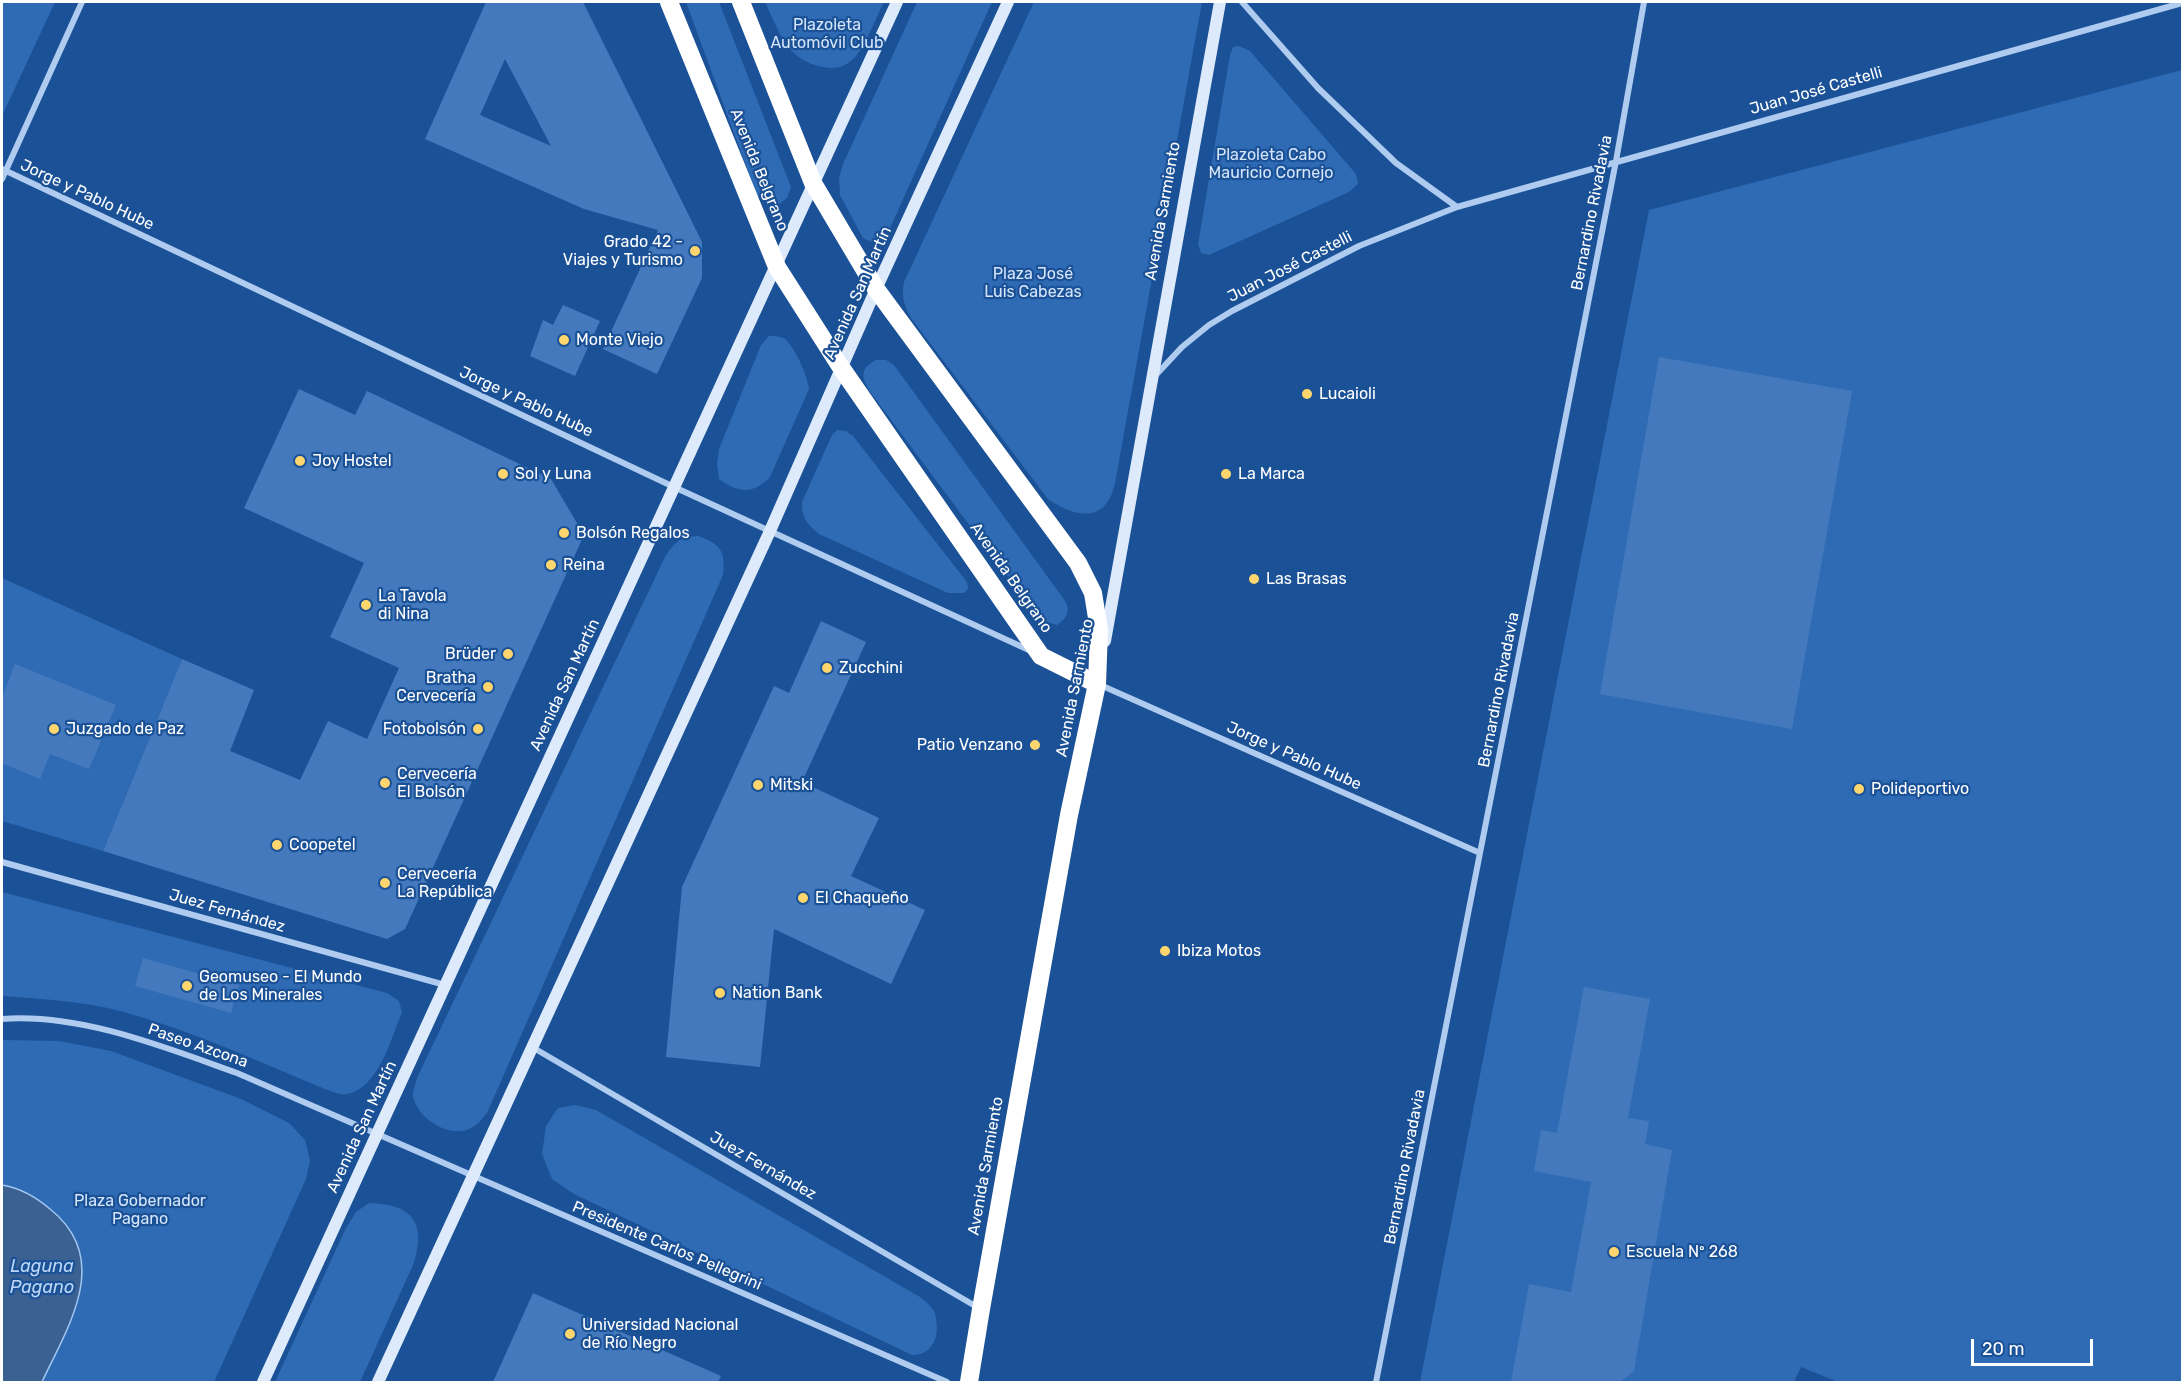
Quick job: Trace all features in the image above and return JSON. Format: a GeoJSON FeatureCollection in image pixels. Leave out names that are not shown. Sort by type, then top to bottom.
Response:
{"type":"FeatureCollection","features":[{"type":"Feature","properties":{"kind":"highway","name":"Avenida Belgrano"},"geometry":{"type":"LineString","coordinates":[[669,2],[777,267],[842,369],[1041,656],[1097,684]]}},
{"type":"Feature","properties":{"kind":"highway"},"geometry":{"type":"LineString","coordinates":[[741,2],[813,183],[876,289],[1078,563],[1093,593],[1099,630],[1097,684]]}},
{"type":"Feature","properties":{"kind":"highway","name":"Avenida Sarmiento"},"geometry":{"type":"LineString","coordinates":[[969,1383],[1069,815],[1097,684]]}},
{"type":"Feature","properties":{"kind":"main road","name":"Avenida San Martín"},"geometry":{"type":"LineString","coordinates":[[263,1383],[897,2]]}},
{"type":"Feature","properties":{"kind":"main road","name":"Avenida San Martín"},"geometry":{"type":"LineString","coordinates":[[378,1383],[770,531],[876,289],[1008,2]]}},
{"type":"Feature","properties":{"kind":"main road","name":"Avenida Sarmiento"},"geometry":{"type":"LineString","coordinates":[[1097,684],[1220,2]]}},
{"type":"Feature","properties":{"kind":"street"},"geometry":{"type":"LineString","coordinates":[[2,179],[3,170],[82,2]]}},
{"type":"Feature","properties":{"kind":"street"},"geometry":{"type":"LineString","coordinates":[[1242,2],[1318,88],[1396,163],[1456,207]]}},
{"type":"Feature","properties":{"kind":"street","name":"Bernardino Rivadavia"},"geometry":{"type":"LineString","coordinates":[[1376,1383],[1616,161],[1644,2]]}},
{"type":"Feature","properties":{"kind":"street","name":"Juan José Castelli"},"geometry":{"type":"LineString","coordinates":[[1153,378],[1182,347],[1209,325],[1232,311],[1359,246],[1456,207],[2182,3]]}},
{"type":"Feature","properties":{"kind":"street","name":"Jorge y Pablo Hube"},"geometry":{"type":"LineString","coordinates":[[3,170],[674,487],[1041,656]]}},
{"type":"Feature","properties":{"kind":"street","name":"Jorge y Pablo Hube"},"geometry":{"type":"LineString","coordinates":[[1097,684],[1480,853]]}},
{"type":"Feature","properties":{"kind":"street","name":"Juez Fernández"},"geometry":{"type":"LineString","coordinates":[[2,862],[445,986]]}},
{"type":"Feature","properties":{"kind":"street","name":"Paseo Azcona"},"geometry":{"type":"LineString","coordinates":[[2,1019],[82,1024],[162,1047],[237,1073],[377,1133]]}},
{"type":"Feature","properties":{"kind":"street","name":"Juez Fernández"},"geometry":{"type":"LineString","coordinates":[[532,1047],[981,1309]]}},
{"type":"Feature","properties":{"kind":"street","name":"Presidente Carlos Pellegrini"},"geometry":{"type":"LineString","coordinates":[[377,1133],[472,1177],[947,1383]]}},
{"type":"Feature","properties":{"kind":"green space"},"geometry":{"type":"Polygon","coordinates":[[[2,2],[55,2],[2,116],[2,2]]]}},
{"type":"Feature","properties":{"kind":"green space"},"geometry":{"type":"Polygon","coordinates":[[[686,2],[719,2],[791,187],[787,198],[778,205],[757,196],[686,2]]]}},
{"type":"Feature","properties":{"kind":"green space","name":"Plazoleta Automóvil Club"},"geometry":{"type":"Polygon","coordinates":[[[765,2],[884,2],[860,51],[845,65],[833,68],[810,63],[792,52],[780,34],[765,2]]]}},
{"type":"Feature","properties":{"kind":"green space"},"geometry":{"type":"Polygon","coordinates":[[[917,2],[992,2],[886,237],[878,243],[872,242],[863,238],[840,195],[839,178],[843,164],[917,2]]]}},
{"type":"Feature","properties":{"kind":"green space","name":"Plaza José Luis Cabezas"},"geometry":{"type":"Polygon","coordinates":[[[1034,2],[1202,2],[1115,483],[1108,501],[1102,508],[1087,514],[1063,508],[1048,499],[911,318],[903,296],[904,282],[1034,2]]]}},
{"type":"Feature","properties":{"kind":"green space","name":"Plazoleta Cabo Mauricio Cornejo"},"geometry":{"type":"Polygon","coordinates":[[[1239,46],[1250,51],[1356,174],[1358,184],[1349,192],[1209,255],[1201,253],[1198,244],[1230,55],[1233,47],[1239,46]]]}},
{"type":"Feature","properties":{"kind":"green space","name":"Polideportivo"},"geometry":{"type":"Polygon","coordinates":[[[2182,70],[2182,1382],[1838,1382],[1801,1367],[1794,1382],[1420,1382],[1649,210],[2182,70]]]}},
{"type":"Feature","properties":{"kind":"green space"},"geometry":{"type":"Polygon","coordinates":[[[769,336],[783,338],[791,346],[801,364],[809,389],[770,477],[757,487],[739,489],[719,479],[717,464],[719,449],[761,345],[769,336]]]}},
{"type":"Feature","properties":{"kind":"green space"},"geometry":{"type":"Polygon","coordinates":[[[876,360],[886,360],[894,365],[1063,598],[1068,613],[1057,625],[1040,620],[871,393],[863,375],[866,367],[876,360]]]}},
{"type":"Feature","properties":{"kind":"green space"},"geometry":{"type":"Polygon","coordinates":[[[837,430],[846,431],[853,436],[967,582],[968,589],[964,593],[948,593],[819,534],[808,523],[804,516],[802,502],[832,435],[837,430]]]}},
{"type":"Feature","properties":{"kind":"green space"},"geometry":{"type":"Polygon","coordinates":[[[698,536],[712,542],[720,550],[723,575],[487,1113],[469,1129],[452,1131],[443,1128],[420,1112],[413,1094],[417,1078],[664,559],[677,542],[698,536]]]}},
{"type":"Feature","properties":{"kind":"green space"},"geometry":{"type":"Polygon","coordinates":[[[2,578],[182,659],[103,851],[2,821],[2,578]]]}},
{"type":"Feature","properties":{"kind":"green space"},"geometry":{"type":"Polygon","coordinates":[[[2,892],[387,993],[399,1001],[402,1012],[376,1072],[358,1090],[342,1094],[201,1038],[124,1012],[48,999],[2,996],[2,892]]]}},
{"type":"Feature","properties":{"kind":"green space","name":"Plaza Gobernador Pagano"},"geometry":{"type":"Polygon","coordinates":[[[2,1040],[59,1041],[111,1051],[241,1099],[289,1123],[305,1140],[310,1160],[306,1179],[214,1382],[2,1382],[2,1040]]]}},
{"type":"Feature","properties":{"kind":"green space"},"geometry":{"type":"Polygon","coordinates":[[[575,1105],[596,1110],[920,1297],[934,1311],[937,1326],[935,1340],[927,1351],[912,1355],[574,1194],[552,1179],[542,1154],[546,1126],[558,1108],[575,1105]]]}},
{"type":"Feature","properties":{"kind":"green space"},"geometry":{"type":"Polygon","coordinates":[[[369,1203],[384,1204],[406,1212],[417,1227],[418,1238],[413,1265],[360,1382],[275,1382],[346,1228],[356,1212],[369,1203]]]}},
{"type":"Feature","properties":{"kind":"water","name":"Laguna Pagano"},"geometry":{"type":"Polygon","coordinates":[[[2,1185],[28,1194],[50,1209],[69,1228],[79,1249],[82,1271],[73,1316],[42,1382],[2,1382],[2,1185]]]}},
{"type":"Feature","properties":{"kind":"building"},"geometry":{"type":"Polygon","coordinates":[[[486,2],[583,2],[702,242],[702,278],[657,374],[603,349],[658,230],[584,209],[425,139],[486,2]],[[505,59],[480,115],[551,146],[505,59]]]}},
{"type":"Feature","properties":{"kind":"building","name":"Monte Viejo"},"geometry":{"type":"Polygon","coordinates":[[[563,305],[600,321],[575,376],[530,356],[543,320],[553,325],[563,305]]]}},
{"type":"Feature","properties":{"kind":"building"},"geometry":{"type":"Polygon","coordinates":[[[1659,357],[1852,391],[1792,729],[1600,694],[1659,357]]]}},
{"type":"Feature","properties":{"kind":"building"},"geometry":{"type":"Polygon","coordinates":[[[299,389],[355,415],[367,391],[551,479],[584,535],[405,929],[387,939],[103,851],[182,659],[254,690],[230,751],[300,780],[328,721],[367,739],[399,668],[330,637],[364,563],[244,508],[299,389]]]}},
{"type":"Feature","properties":{"kind":"building"},"geometry":{"type":"Polygon","coordinates":[[[821,621],[866,642],[802,782],[879,818],[851,876],[925,910],[891,984],[774,929],[760,1067],[666,1057],[682,887],[774,686],[789,693],[821,621]]]}},
{"type":"Feature","properties":{"kind":"building","name":"Juzgado de Paz"},"geometry":{"type":"Polygon","coordinates":[[[15,664],[116,705],[89,769],[50,754],[40,779],[2,763],[2,698],[15,664]]]}},
{"type":"Feature","properties":{"kind":"building","name":"Geomuseo - El Mundo de Los Minerales"},"geometry":{"type":"Polygon","coordinates":[[[143,958],[239,985],[231,1013],[135,986],[143,958]]]}},
{"type":"Feature","properties":{"kind":"building"},"geometry":{"type":"Polygon","coordinates":[[[1584,987],[1650,999],[1628,1118],[1649,1121],[1645,1144],[1672,1150],[1634,1371],[1620,1382],[1511,1382],[1529,1284],[1571,1292],[1591,1182],[1534,1171],[1541,1130],[1557,1133],[1584,987]]]}},
{"type":"Feature","properties":{"kind":"building","name":"Universidad Nacional de Río Negro"},"geometry":{"type":"Polygon","coordinates":[[[533,1293],[721,1376],[718,1382],[493,1382],[533,1293]]]}},
{"type":"Feature","properties":{"kind":"place","name":"Grado 42 - Viajes y Turismo"},"geometry":{"type":"Point","coordinates":[695,251]}},
{"type":"Feature","properties":{"kind":"place","name":"Monte Viejo"},"geometry":{"type":"Point","coordinates":[564,340]}},
{"type":"Feature","properties":{"kind":"place","name":"Lucaioli"},"geometry":{"type":"Point","coordinates":[1307,394]}},
{"type":"Feature","properties":{"kind":"place","name":"Joy Hostel"},"geometry":{"type":"Point","coordinates":[300,461]}},
{"type":"Feature","properties":{"kind":"place","name":"Sol y Luna"},"geometry":{"type":"Point","coordinates":[503,474]}},
{"type":"Feature","properties":{"kind":"place","name":"La Marca"},"geometry":{"type":"Point","coordinates":[1226,474]}},
{"type":"Feature","properties":{"kind":"place","name":"Bolsón Regalos"},"geometry":{"type":"Point","coordinates":[564,533]}},
{"type":"Feature","properties":{"kind":"place","name":"Reina"},"geometry":{"type":"Point","coordinates":[551,565]}},
{"type":"Feature","properties":{"kind":"place","name":"Las Brasas"},"geometry":{"type":"Point","coordinates":[1254,579]}},
{"type":"Feature","properties":{"kind":"place","name":"La Tavola di Nina"},"geometry":{"type":"Point","coordinates":[366,605]}},
{"type":"Feature","properties":{"kind":"place","name":"Brüder"},"geometry":{"type":"Point","coordinates":[508,654]}},
{"type":"Feature","properties":{"kind":"place","name":"Zucchini"},"geometry":{"type":"Point","coordinates":[827,668]}},
{"type":"Feature","properties":{"kind":"place","name":"Bratha Cervecería"},"geometry":{"type":"Point","coordinates":[488,687]}},
{"type":"Feature","properties":{"kind":"place","name":"Juzgado de Paz"},"geometry":{"type":"Point","coordinates":[54,729]}},
{"type":"Feature","properties":{"kind":"place","name":"Fotobolsón"},"geometry":{"type":"Point","coordinates":[478,729]}},
{"type":"Feature","properties":{"kind":"place","name":"Patio Venzano"},"geometry":{"type":"Point","coordinates":[1035,745]}},
{"type":"Feature","properties":{"kind":"place","name":"Cervecería El Bolsón"},"geometry":{"type":"Point","coordinates":[385,783]}},
{"type":"Feature","properties":{"kind":"place","name":"Mitski"},"geometry":{"type":"Point","coordinates":[758,785]}},
{"type":"Feature","properties":{"kind":"place","name":"Polideportivo"},"geometry":{"type":"Point","coordinates":[1859,789]}},
{"type":"Feature","properties":{"kind":"place","name":"Coopetel"},"geometry":{"type":"Point","coordinates":[277,845]}},
{"type":"Feature","properties":{"kind":"place","name":"Cervecería La República"},"geometry":{"type":"Point","coordinates":[385,883]}},
{"type":"Feature","properties":{"kind":"place","name":"El Chaqueño"},"geometry":{"type":"Point","coordinates":[803,898]}},
{"type":"Feature","properties":{"kind":"place","name":"Ibiza Motos"},"geometry":{"type":"Point","coordinates":[1165,951]}},
{"type":"Feature","properties":{"kind":"place","name":"Geomuseo - El Mundo de Los Minerales"},"geometry":{"type":"Point","coordinates":[187,986]}},
{"type":"Feature","properties":{"kind":"place","name":"Nation Bank"},"geometry":{"type":"Point","coordinates":[720,993]}},
{"type":"Feature","properties":{"kind":"place","name":"Escuela Nº 268"},"geometry":{"type":"Point","coordinates":[1614,1252]}},
{"type":"Feature","properties":{"kind":"place","name":"Universidad Nacional de Río Negro"},"geometry":{"type":"Point","coordinates":[570,1334]}}]}
